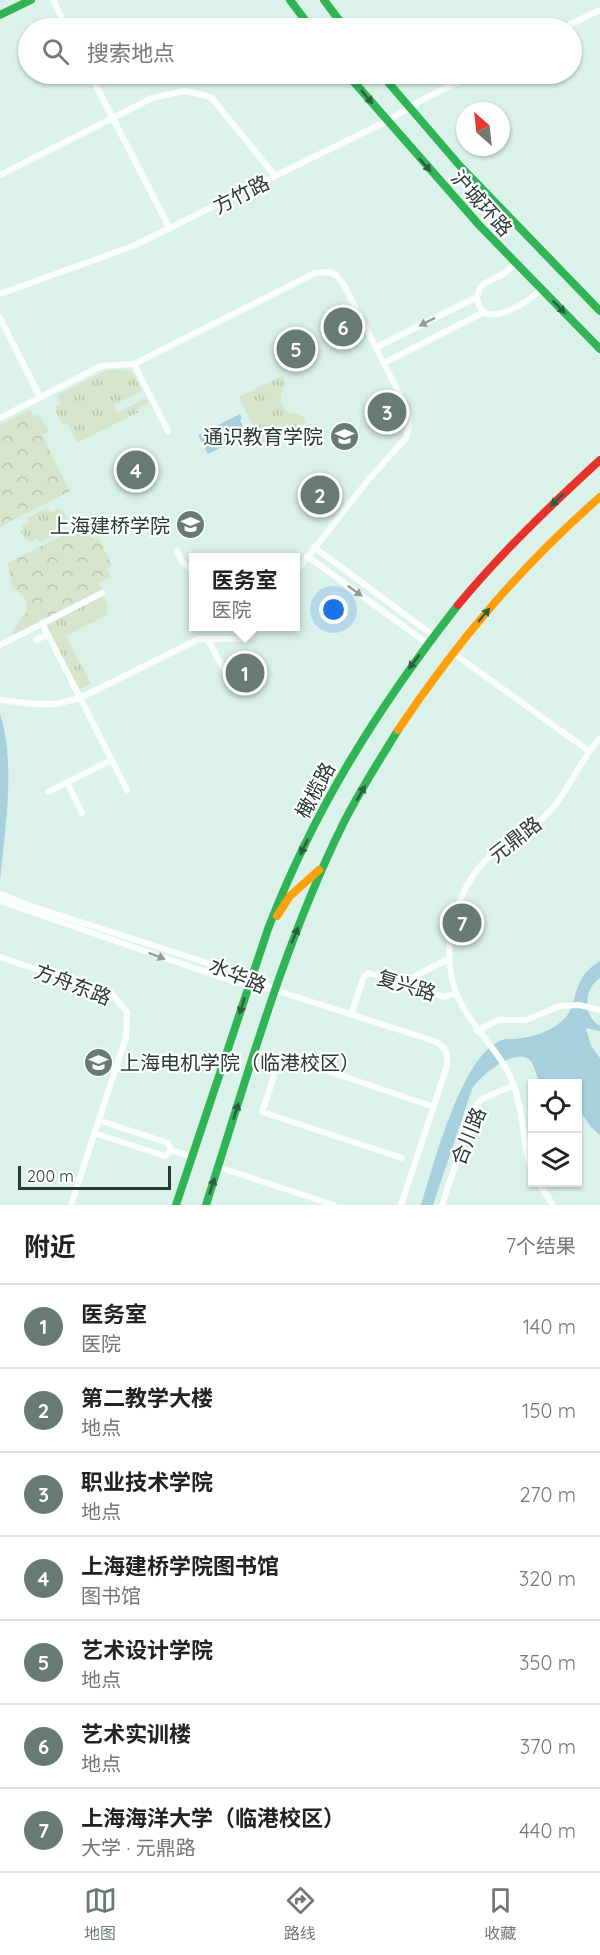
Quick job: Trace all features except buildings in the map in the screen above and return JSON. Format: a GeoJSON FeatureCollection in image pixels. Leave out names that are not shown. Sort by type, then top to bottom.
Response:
{"type":"FeatureCollection","features":[{"type":"Feature","properties":{"kind":"main road"},"geometry":{"type":"LineString","coordinates":[[0,15],[32,0]]}},
{"type":"Feature","properties":{"kind":"main road"},"geometry":{"type":"LineString","coordinates":[[290,0],[304,18]]}},
{"type":"Feature","properties":{"kind":"main road"},"geometry":{"type":"LineString","coordinates":[[324,0],[338,18]]}},
{"type":"Feature","properties":{"kind":"main road","name":"沪城环路"},"geometry":{"type":"LineString","coordinates":[[356,84],[515,264],[600,349]]}},
{"type":"Feature","properties":{"kind":"main road","name":"沪城环路"},"geometry":{"type":"LineString","coordinates":[[389,84],[521,232],[600,311]]}},
{"type":"Feature","properties":{"kind":"main road","name":"橄榄路"},"geometry":{"type":"LineString","coordinates":[[176,1205],[267,931],[295,865],[337,782],[374,720],[428,644],[471,589],[513,543],[600,460]]}},
{"type":"Feature","properties":{"kind":"main road","name":"橄榄路"},"geometry":{"type":"LineString","coordinates":[[206,1205],[290,946],[340,831],[393,738],[453,653],[531,562],[557,535],[600,497]]}},
{"type":"Feature","properties":{"kind":"main road"},"geometry":{"type":"LineString","coordinates":[[267,931],[290,896],[310,881],[325,863]]}},
{"type":"Feature","properties":{"kind":"street"},"geometry":{"type":"LineString","coordinates":[[53,0],[62,18]]}},
{"type":"Feature","properties":{"kind":"street"},"geometry":{"type":"LineString","coordinates":[[582,19],[600,10]]}},
{"type":"Feature","properties":{"kind":"street"},"geometry":{"type":"LineString","coordinates":[[95,84],[170,229]]}},
{"type":"Feature","properties":{"kind":"street","name":"方竹路"},"geometry":{"type":"LineString","coordinates":[[0,294],[133,246],[170,229],[387,121],[455,84]]}},
{"type":"Feature","properties":{"kind":"street"},"geometry":{"type":"LineString","coordinates":[[0,175],[152,98],[185,90],[211,97],[275,176]]}},
{"type":"Feature","properties":{"kind":"street"},"geometry":{"type":"LineString","coordinates":[[515,264],[480,288],[477,297],[479,306],[484,312],[494,315],[503,314],[541,290]]}},
{"type":"Feature","properties":{"kind":"street"},"geometry":{"type":"LineString","coordinates":[[0,418],[105,365],[134,364],[315,273],[325,271],[332,273],[340,279],[376,347],[406,408],[409,425],[406,438],[300,566]]}},
{"type":"Feature","properties":{"kind":"street"},"geometry":{"type":"LineString","coordinates":[[376,347],[477,297]]}},
{"type":"Feature","properties":{"kind":"street"},"geometry":{"type":"LineString","coordinates":[[384,363],[484,312]]}},
{"type":"Feature","properties":{"kind":"street"},"geometry":{"type":"LineString","coordinates":[[0,318],[40,397]]}},
{"type":"Feature","properties":{"kind":"street"},"geometry":{"type":"LineString","coordinates":[[134,364],[168,431]]}},
{"type":"Feature","properties":{"kind":"street"},"geometry":{"type":"LineString","coordinates":[[314,547],[434,636]]}},
{"type":"Feature","properties":{"kind":"street"},"geometry":{"type":"LineString","coordinates":[[177,551],[183,563],[189,567]]}},
{"type":"Feature","properties":{"kind":"street"},"geometry":{"type":"LineString","coordinates":[[307,556],[428,644]]}},
{"type":"Feature","properties":{"kind":"street"},"geometry":{"type":"LineString","coordinates":[[340,580],[346,571]]}},
{"type":"Feature","properties":{"kind":"street"},"geometry":{"type":"LineString","coordinates":[[0,645],[102,593]]}},
{"type":"Feature","properties":{"kind":"street"},"geometry":{"type":"LineString","coordinates":[[42,623],[127,790]]}},
{"type":"Feature","properties":{"kind":"street"},"geometry":{"type":"LineString","coordinates":[[2,700],[56,704],[80,698],[199,639],[242,639],[248,637],[253,631]]}},
{"type":"Feature","properties":{"kind":"street"},"geometry":{"type":"LineString","coordinates":[[36,640],[47,634]]}},
{"type":"Feature","properties":{"kind":"street"},"geometry":{"type":"LineString","coordinates":[[208,640],[228,677],[234,674]]}},
{"type":"Feature","properties":{"kind":"street"},"geometry":{"type":"LineString","coordinates":[[453,653],[589,751]]}},
{"type":"Feature","properties":{"kind":"street","name":"元鼎路"},"geometry":{"type":"LineString","coordinates":[[514,1085],[504,1064],[477,1031],[456,993],[450,958],[450,935],[465,890],[487,858],[542,819],[600,738]]}},
{"type":"Feature","properties":{"kind":"street"},"geometry":{"type":"LineString","coordinates":[[48,792],[111,760]]}},
{"type":"Feature","properties":{"kind":"street"},"geometry":{"type":"LineString","coordinates":[[67,782],[82,813]]}},
{"type":"Feature","properties":{"kind":"street","name":"水华路"},"geometry":{"type":"LineString","coordinates":[[2,898],[199,970],[249,981]]}},
{"type":"Feature","properties":{"kind":"street","name":"水华路"},"geometry":{"type":"LineString","coordinates":[[2,898],[437,1042],[443,1046],[448,1061],[434,1107]]}},
{"type":"Feature","properties":{"kind":"street","name":"方舟东路"},"geometry":{"type":"LineString","coordinates":[[1,957],[112,995],[127,1012],[126,1037],[98,1120]]}},
{"type":"Feature","properties":{"kind":"street"},"geometry":{"type":"LineString","coordinates":[[402,983],[450,958]]}},
{"type":"Feature","properties":{"kind":"street","name":"复兴路"},"geometry":{"type":"LineString","coordinates":[[351,1015],[366,974],[373,973],[444,997],[456,993]]}},
{"type":"Feature","properties":{"kind":"street"},"geometry":{"type":"LineString","coordinates":[[477,1031],[498,1020],[526,1020],[560,1006],[590,1007],[600,1010]]}},
{"type":"Feature","properties":{"kind":"street"},"geometry":{"type":"LineString","coordinates":[[401,1205],[434,1107],[281,1055],[262,1112],[402,1158]]}},
{"type":"Feature","properties":{"kind":"street"},"geometry":{"type":"LineString","coordinates":[[514,1085],[522,1115],[528,1158]]}},
{"type":"Feature","properties":{"kind":"street","name":"合川路"},"geometry":{"type":"LineString","coordinates":[[442,1205],[475,1107],[482,1099],[514,1085]]}},
{"type":"Feature","properties":{"kind":"street"},"geometry":{"type":"LineString","coordinates":[[71,1205],[98,1120],[168,1143],[171,1150],[192,1157]]}},
{"type":"Feature","properties":{"kind":"street"},"geometry":{"type":"LineString","coordinates":[[94,1132],[165,1156],[171,1150]]}},
{"type":"Feature","properties":{"kind":"street"},"geometry":{"type":"LineString","coordinates":[[218,1167],[334,1205]]}},
{"type":"Feature","properties":{"kind":"street"},"geometry":{"type":"LineString","coordinates":[[541,1187],[552,1205]]}},
{"type":"Feature","properties":{"kind":"green space"},"geometry":{"type":"Polygon","coordinates":[[[107,370],[132,371],[142,391],[114,405],[117,413],[146,398],[149,403],[137,409],[139,412],[77,443],[67,423],[63,425],[54,407],[61,404],[57,395],[107,370]]]}},
{"type":"Feature","properties":{"kind":"green space"},"geometry":{"type":"Polygon","coordinates":[[[283,375],[286,384],[281,395],[283,405],[288,412],[301,415],[307,422],[262,444],[239,397],[283,375]]]}},
{"type":"Feature","properties":{"kind":"green space"},"geometry":{"type":"Polygon","coordinates":[[[30,410],[34,417],[39,414],[49,432],[42,435],[70,491],[0,527],[0,425],[30,410]]]}},
{"type":"Feature","properties":{"kind":"green space"},"geometry":{"type":"Polygon","coordinates":[[[47,508],[50,512],[58,508],[62,509],[68,520],[65,521],[66,524],[58,528],[60,532],[39,543],[37,539],[26,541],[20,530],[29,522],[27,518],[47,508]]]}},
{"type":"Feature","properties":{"kind":"green space"},"geometry":{"type":"Polygon","coordinates":[[[87,523],[112,565],[107,568],[111,577],[99,583],[102,590],[14,635],[12,632],[26,612],[27,604],[24,597],[12,587],[8,563],[87,523]]]}},
{"type":"Feature","properties":{"kind":"green space"},"geometry":{"type":"Polygon","coordinates":[[[103,596],[108,605],[106,615],[66,636],[91,684],[79,689],[46,625],[103,596]]]}},
{"type":"Feature","properties":{"kind":"water"},"geometry":{"type":"Polygon","coordinates":[[[240,414],[244,429],[247,428],[250,433],[208,454],[198,435],[240,414]]]}},
{"type":"Feature","properties":{"kind":"water"},"geometry":{"type":"Polygon","coordinates":[[[0,714],[7,753],[8,796],[0,880],[0,714]]]}},
{"type":"Feature","properties":{"kind":"water"},"geometry":{"type":"Polygon","coordinates":[[[600,961],[600,978],[591,988],[587,1002],[590,1016],[600,1026],[600,1031],[586,1028],[591,1046],[600,1058],[600,1135],[582,1114],[582,1079],[539,1079],[531,1061],[525,1057],[508,1059],[490,1070],[472,1089],[433,1205],[421,1205],[451,1113],[474,1066],[487,1050],[502,1040],[534,1035],[562,1021],[568,1015],[579,984],[590,968],[600,961]]]}},
{"type":"Feature","properties":{"kind":"traffic: fast"},"geometry":{"type":"LineString","coordinates":[[0,15],[31,0]]}},
{"type":"Feature","properties":{"kind":"traffic: fast"},"geometry":{"type":"LineString","coordinates":[[290,0],[304,18]]}},
{"type":"Feature","properties":{"kind":"traffic: fast"},"geometry":{"type":"LineString","coordinates":[[324,0],[338,18]]}},
{"type":"Feature","properties":{"kind":"traffic: fast"},"geometry":{"type":"LineString","coordinates":[[356,84],[480,226],[600,349]]}},
{"type":"Feature","properties":{"kind":"traffic: fast"},"geometry":{"type":"LineString","coordinates":[[390,84],[460,166],[600,311]]}},
{"type":"Feature","properties":{"kind":"traffic: fast"},"geometry":{"type":"LineString","coordinates":[[176,1205],[268,929],[306,842],[375,720],[458,605]]}},
{"type":"Feature","properties":{"kind":"traffic: fast"},"geometry":{"type":"LineString","coordinates":[[206,1205],[267,1012],[302,917],[343,824],[398,730]]}},
{"type":"Feature","properties":{"kind":"traffic: slow"},"geometry":{"type":"LineString","coordinates":[[398,730],[443,666],[516,578],[600,497]]}},
{"type":"Feature","properties":{"kind":"traffic: slow"},"geometry":{"type":"LineString","coordinates":[[277,916],[290,896],[319,870]]}},
{"type":"Feature","properties":{"kind":"traffic: jam"},"geometry":{"type":"LineString","coordinates":[[458,605],[526,530],[600,460]]}},
{"type":"Feature","properties":{"kind":"place","name":"艺术实训楼"},"geometry":{"type":"Point","coordinates":[343,327]}},
{"type":"Feature","properties":{"kind":"place","name":"艺术设计学院"},"geometry":{"type":"Point","coordinates":[296,349]}},
{"type":"Feature","properties":{"kind":"place","name":"职业技术学院"},"geometry":{"type":"Point","coordinates":[387,412]}},
{"type":"Feature","properties":{"kind":"place","name":"通识教育学院"},"geometry":{"type":"Point","coordinates":[344,436]}},
{"type":"Feature","properties":{"kind":"place","name":"上海建桥学院图书馆"},"geometry":{"type":"Point","coordinates":[136,470]}},
{"type":"Feature","properties":{"kind":"place","name":"第二教学大楼"},"geometry":{"type":"Point","coordinates":[320,495]}},
{"type":"Feature","properties":{"kind":"place","name":"上海建桥学院"},"geometry":{"type":"Point","coordinates":[191,525]}},
{"type":"Feature","properties":{"kind":"place","name":"医务室"},"geometry":{"type":"Point","coordinates":[245,673]}},
{"type":"Feature","properties":{"kind":"place","name":"上海海洋大学（临港校区）"},"geometry":{"type":"Point","coordinates":[462,923]}},
{"type":"Feature","properties":{"kind":"place","name":"上海电机学院（临港校区）"},"geometry":{"type":"Point","coordinates":[99,1062]}}]}
